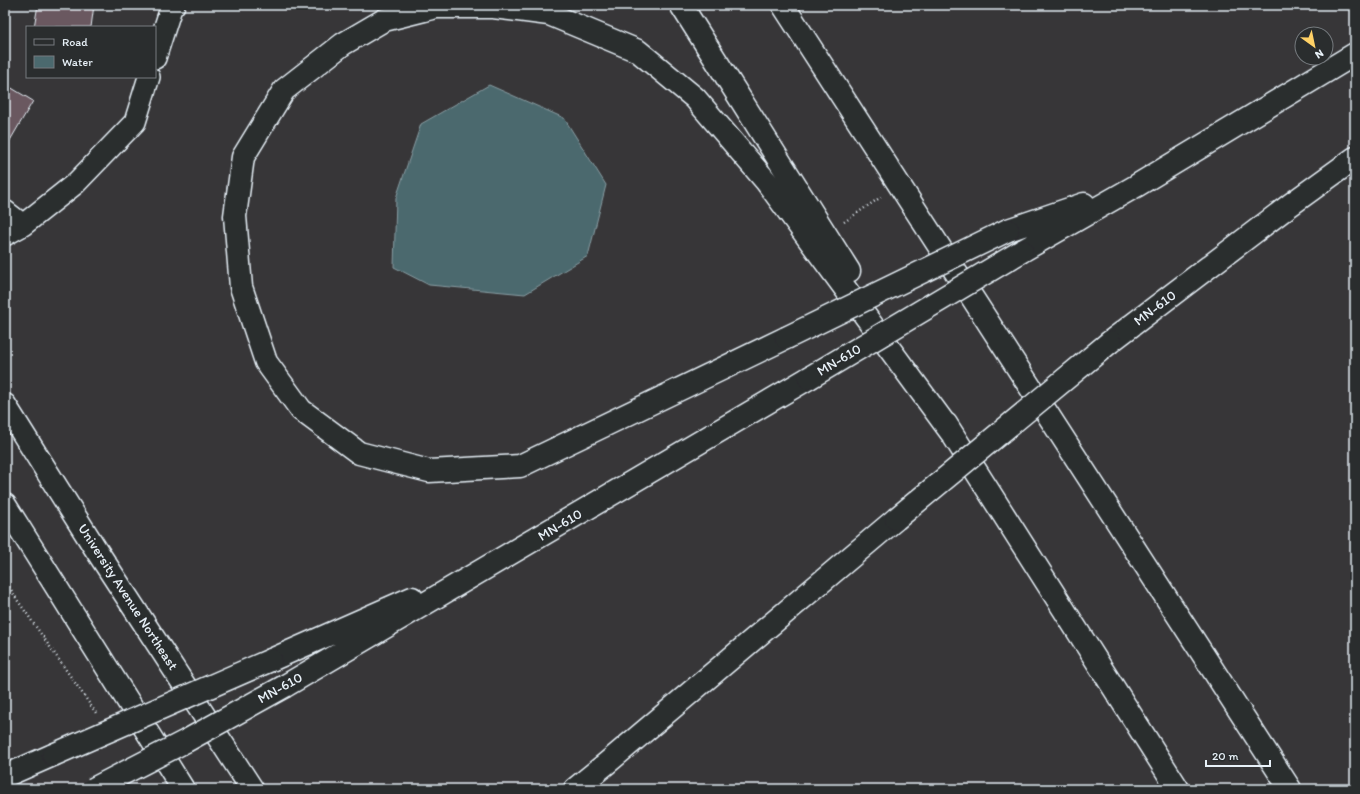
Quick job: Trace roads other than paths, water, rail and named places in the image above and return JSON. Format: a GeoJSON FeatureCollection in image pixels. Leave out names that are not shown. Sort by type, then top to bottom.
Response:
{"type":"FeatureCollection","features":[{"type":"Feature","properties":{"kind":"main road"},"geometry":{"type":"LineString","coordinates":[[681,5],[1178,789]]}},
{"type":"Feature","properties":{"kind":"main road"},"geometry":{"type":"LineString","coordinates":[[783,5],[1290,789]]}},
{"type":"Feature","properties":{"kind":"main road"},"geometry":{"type":"LineString","coordinates":[[953,436],[766,181],[695,98],[638,51],[549,14],[493,7],[436,7],[384,20],[342,44],[284,90],[243,157],[235,216],[241,287],[266,362],[301,410],[359,453],[429,471],[520,466],[786,338],[1008,230],[1136,186],[1355,54]]}},
{"type":"Feature","properties":{"kind":"main road","name":"MN-610"},"geometry":{"type":"LineString","coordinates":[[576,789],[896,519],[1110,342],[1290,205],[1355,158]]}},
{"type":"Feature","properties":{"kind":"main road","name":"MN-610"},"geometry":{"type":"LineString","coordinates":[[93,789],[186,741],[285,686],[506,557],[1022,251],[1136,186]]}},
{"type":"Feature","properties":{"kind":"main road","name":"University Avenue Northeast"},"geometry":{"type":"LineString","coordinates":[[5,405],[100,555],[252,789]]}},
{"type":"Feature","properties":{"kind":"main road"},"geometry":{"type":"LineString","coordinates":[[5,505],[183,789]]}},
{"type":"Feature","properties":{"kind":"main road"},"geometry":{"type":"LineString","coordinates":[[5,776],[506,557]]}},
{"type":"Feature","properties":{"kind":"main road"},"geometry":{"type":"LineString","coordinates":[[583,789],[608,763]]}},
{"type":"Feature","properties":{"kind":"street"},"geometry":{"type":"LineString","coordinates":[[156,55],[172,6]]}},
{"type":"Feature","properties":{"kind":"street"},"geometry":{"type":"LineString","coordinates":[[5,211],[14,230],[76,183],[135,122],[149,78]]}},
{"type":"Feature","properties":{"kind":"water"},"geometry":{"type":"Polygon","coordinates":[[[489,85],[564,118],[606,185],[588,256],[525,294],[429,285],[394,267],[396,198],[421,124],[489,85]]]}}]}
